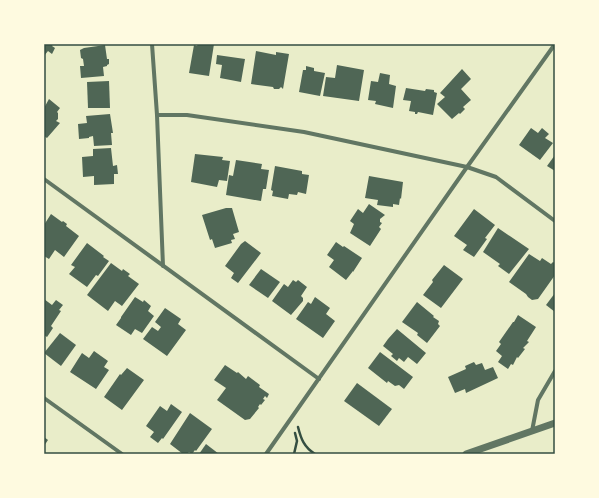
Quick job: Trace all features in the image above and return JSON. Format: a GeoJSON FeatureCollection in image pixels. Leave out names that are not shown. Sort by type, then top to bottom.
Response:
{"type":"FeatureCollection","features":[{"type":"Feature","properties":{"kind":"street"},"geometry":{"type":"LineString","coordinates":[[152,44],[157,115],[163,266]]}},
{"type":"Feature","properties":{"kind":"street"},"geometry":{"type":"LineString","coordinates":[[266,454],[555,44]]}},
{"type":"Feature","properties":{"kind":"street"},"geometry":{"type":"LineString","coordinates":[[157,115],[187,115],[304,132],[467,167],[496,177],[555,220]]}},
{"type":"Feature","properties":{"kind":"street"},"geometry":{"type":"LineString","coordinates":[[44,179],[319,380]]}},
{"type":"Feature","properties":{"kind":"street"},"geometry":{"type":"LineString","coordinates":[[532,431],[538,400],[555,371]]}},
{"type":"Feature","properties":{"kind":"street"},"geometry":{"type":"LineString","coordinates":[[44,398],[122,454]]}},
{"type":"Feature","properties":{"kind":"street"},"geometry":{"type":"LineString","coordinates":[[466,454],[480,452],[555,423]]}},
{"type":"Feature","properties":{"kind":"path"},"geometry":{"type":"LineString","coordinates":[[298,427],[302,440],[308,449],[315,454]]}},
{"type":"Feature","properties":{"kind":"path"},"geometry":{"type":"LineString","coordinates":[[294,454],[296,441],[295,432]]}},
{"type":"Feature","properties":{"kind":"building"},"geometry":{"type":"Polygon","coordinates":[[[44,44],[53,44],[52,46],[55,48],[52,54],[48,51],[44,56],[44,44]]]}},
{"type":"Feature","properties":{"kind":"building"},"geometry":{"type":"Polygon","coordinates":[[[198,44],[214,44],[209,76],[189,73],[194,45],[197,46],[198,44]]]}},
{"type":"Feature","properties":{"kind":"building"},"geometry":{"type":"Polygon","coordinates":[[[105,45],[109,64],[103,67],[104,76],[81,78],[80,66],[84,66],[80,50],[105,45]]]}},
{"type":"Feature","properties":{"kind":"building"},"geometry":{"type":"Polygon","coordinates":[[[256,51],[276,55],[276,52],[289,54],[283,89],[281,87],[279,89],[274,89],[273,87],[251,84],[256,51]]]}},
{"type":"Feature","properties":{"kind":"building"},"geometry":{"type":"Polygon","coordinates":[[[217,55],[245,59],[241,82],[220,78],[222,65],[216,64],[217,55]]]}},
{"type":"Feature","properties":{"kind":"building"},"geometry":{"type":"Polygon","coordinates":[[[337,65],[364,70],[359,101],[323,96],[326,77],[335,78],[337,65]]]}},
{"type":"Feature","properties":{"kind":"building"},"geometry":{"type":"Polygon","coordinates":[[[306,66],[314,68],[314,71],[325,73],[320,96],[299,92],[303,70],[306,70],[306,66]]]}},
{"type":"Feature","properties":{"kind":"building"},"geometry":{"type":"Polygon","coordinates":[[[462,69],[471,79],[461,89],[471,100],[463,107],[465,109],[460,114],[459,113],[452,119],[437,104],[445,97],[440,93],[462,69]]]}},
{"type":"Feature","properties":{"kind":"building"},"geometry":{"type":"Polygon","coordinates":[[[380,73],[390,75],[389,84],[396,86],[393,108],[375,104],[376,101],[368,100],[371,81],[378,82],[380,73]]]}},
{"type":"Feature","properties":{"kind":"building"},"geometry":{"type":"Polygon","coordinates":[[[109,81],[110,108],[88,108],[87,82],[109,81]]]}},
{"type":"Feature","properties":{"kind":"building"},"geometry":{"type":"Polygon","coordinates":[[[406,88],[425,91],[426,89],[434,90],[434,92],[437,93],[433,115],[418,112],[415,114],[415,112],[409,111],[411,101],[403,100],[406,88]]]}},
{"type":"Feature","properties":{"kind":"building"},"geometry":{"type":"Polygon","coordinates":[[[49,99],[60,108],[57,112],[58,119],[56,121],[60,123],[47,138],[44,136],[44,108],[49,99]]]}},
{"type":"Feature","properties":{"kind":"building"},"geometry":{"type":"Polygon","coordinates":[[[110,114],[113,133],[111,133],[112,145],[94,146],[93,136],[79,139],[78,124],[87,123],[86,116],[110,114]]]}},
{"type":"Feature","properties":{"kind":"building"},"geometry":{"type":"Polygon","coordinates":[[[531,128],[538,133],[542,128],[549,134],[545,138],[553,143],[540,160],[519,145],[531,128]]]}},
{"type":"Feature","properties":{"kind":"building"},"geometry":{"type":"Polygon","coordinates":[[[111,148],[113,166],[117,165],[118,174],[114,174],[114,184],[94,185],[94,176],[83,177],[82,157],[93,156],[93,149],[111,148]]]}},
{"type":"Feature","properties":{"kind":"building"},"geometry":{"type":"Polygon","coordinates":[[[195,154],[223,157],[222,160],[230,161],[227,181],[219,180],[217,187],[191,182],[195,154]]]}},
{"type":"Feature","properties":{"kind":"building"},"geometry":{"type":"Polygon","coordinates":[[[555,155],[555,171],[547,166],[555,155]]]}},
{"type":"Feature","properties":{"kind":"building"},"geometry":{"type":"Polygon","coordinates":[[[236,160],[262,164],[261,169],[269,170],[266,189],[263,189],[261,201],[226,195],[229,175],[233,176],[236,160]]]}},
{"type":"Feature","properties":{"kind":"building"},"geometry":{"type":"Polygon","coordinates":[[[275,166],[302,171],[302,174],[309,175],[306,194],[298,192],[297,195],[289,194],[288,199],[272,196],[273,191],[271,190],[275,166]]]}},
{"type":"Feature","properties":{"kind":"building"},"geometry":{"type":"Polygon","coordinates":[[[369,176],[403,182],[399,205],[393,204],[393,207],[377,205],[378,200],[365,198],[369,176]]]}},
{"type":"Feature","properties":{"kind":"building"},"geometry":{"type":"Polygon","coordinates":[[[369,204],[385,215],[380,219],[380,222],[382,223],[379,227],[381,229],[370,246],[350,233],[354,224],[350,221],[358,209],[363,213],[369,204]]]}},
{"type":"Feature","properties":{"kind":"building"},"geometry":{"type":"Polygon","coordinates":[[[226,208],[232,208],[239,232],[233,234],[235,239],[231,240],[232,243],[215,248],[212,239],[210,240],[202,215],[226,208]]]}},
{"type":"Feature","properties":{"kind":"building"},"geometry":{"type":"Polygon","coordinates":[[[474,209],[495,225],[485,238],[487,239],[474,257],[463,250],[467,245],[454,236],[474,209]]]}},
{"type":"Feature","properties":{"kind":"building"},"geometry":{"type":"Polygon","coordinates":[[[51,214],[67,224],[66,226],[79,236],[64,257],[55,250],[49,259],[44,256],[44,225],[51,214]]]}},
{"type":"Feature","properties":{"kind":"building"},"geometry":{"type":"Polygon","coordinates":[[[498,228],[529,249],[509,274],[498,266],[500,264],[483,252],[498,228]]]}},
{"type":"Feature","properties":{"kind":"building"},"geometry":{"type":"Polygon","coordinates":[[[245,241],[261,253],[238,283],[231,278],[234,273],[225,266],[241,244],[245,241]]]}},
{"type":"Feature","properties":{"kind":"building"},"geometry":{"type":"Polygon","coordinates":[[[336,242],[362,258],[346,280],[329,267],[334,260],[327,255],[336,242]]]}},
{"type":"Feature","properties":{"kind":"building"},"geometry":{"type":"Polygon","coordinates":[[[87,243],[109,261],[98,276],[96,275],[87,287],[69,274],[75,267],[71,265],[87,243]]]}},
{"type":"Feature","properties":{"kind":"building"},"geometry":{"type":"Polygon","coordinates":[[[529,254],[540,261],[542,258],[551,264],[553,262],[555,263],[555,275],[538,299],[532,300],[509,282],[529,254]]]}},
{"type":"Feature","properties":{"kind":"building"},"geometry":{"type":"Polygon","coordinates":[[[111,263],[122,271],[123,269],[130,274],[128,276],[139,284],[122,306],[115,301],[108,311],[87,295],[111,263]]]}},
{"type":"Feature","properties":{"kind":"building"},"geometry":{"type":"Polygon","coordinates":[[[444,265],[463,279],[441,308],[423,295],[433,282],[432,280],[444,265]]]}},
{"type":"Feature","properties":{"kind":"building"},"geometry":{"type":"Polygon","coordinates":[[[261,269],[280,282],[268,298],[249,285],[261,269]]]}},
{"type":"Feature","properties":{"kind":"building"},"geometry":{"type":"Polygon","coordinates":[[[293,280],[296,282],[298,280],[307,287],[301,296],[303,301],[291,315],[272,301],[284,284],[288,287],[293,280]]]}},
{"type":"Feature","properties":{"kind":"building"},"geometry":{"type":"Polygon","coordinates":[[[555,293],[555,312],[546,305],[555,293]]]}},
{"type":"Feature","properties":{"kind":"building"},"geometry":{"type":"Polygon","coordinates":[[[135,297],[143,302],[144,300],[151,306],[148,311],[154,316],[142,333],[135,329],[131,335],[116,325],[135,297]]]}},
{"type":"Feature","properties":{"kind":"building"},"geometry":{"type":"Polygon","coordinates":[[[315,297],[330,308],[326,314],[335,321],[323,338],[296,319],[308,302],[311,304],[315,297]]]}},
{"type":"Feature","properties":{"kind":"building"},"geometry":{"type":"Polygon","coordinates":[[[44,299],[52,305],[56,300],[63,305],[59,310],[61,311],[51,326],[53,328],[47,337],[44,335],[44,299]]]}},
{"type":"Feature","properties":{"kind":"building"},"geometry":{"type":"Polygon","coordinates":[[[417,302],[439,321],[438,324],[440,326],[427,343],[417,335],[418,333],[402,322],[417,302]]]}},
{"type":"Feature","properties":{"kind":"building"},"geometry":{"type":"Polygon","coordinates":[[[165,308],[181,319],[178,324],[186,330],[167,356],[143,339],[152,327],[158,331],[161,327],[155,322],[165,308]]]}},
{"type":"Feature","properties":{"kind":"building"},"geometry":{"type":"Polygon","coordinates":[[[518,315],[536,327],[527,341],[529,342],[523,348],[525,349],[518,358],[517,357],[513,365],[511,364],[508,369],[498,362],[502,356],[496,351],[501,344],[499,342],[518,315]]]}},
{"type":"Feature","properties":{"kind":"building"},"geometry":{"type":"Polygon","coordinates":[[[397,329],[426,353],[417,364],[408,357],[404,362],[399,358],[397,361],[391,356],[393,354],[383,346],[397,329]]]}},
{"type":"Feature","properties":{"kind":"building"},"geometry":{"type":"Polygon","coordinates":[[[60,333],[76,345],[61,366],[44,353],[60,333]]]}},
{"type":"Feature","properties":{"kind":"building"},"geometry":{"type":"Polygon","coordinates":[[[94,351],[108,361],[104,367],[109,370],[96,389],[70,372],[82,353],[89,358],[94,351]]]}},
{"type":"Feature","properties":{"kind":"building"},"geometry":{"type":"Polygon","coordinates":[[[380,352],[413,377],[404,389],[399,385],[395,386],[388,381],[387,383],[368,368],[380,352]]]}},
{"type":"Feature","properties":{"kind":"building"},"geometry":{"type":"Polygon","coordinates":[[[474,362],[476,365],[482,363],[485,370],[493,367],[498,378],[466,393],[465,389],[455,393],[448,377],[466,369],[465,366],[474,362]]]}},
{"type":"Feature","properties":{"kind":"building"},"geometry":{"type":"Polygon","coordinates":[[[225,365],[237,373],[238,372],[246,379],[248,376],[269,394],[267,398],[265,396],[263,399],[265,400],[261,405],[260,404],[258,407],[259,408],[250,419],[245,420],[217,400],[226,388],[214,380],[225,365]]]}},
{"type":"Feature","properties":{"kind":"building"},"geometry":{"type":"Polygon","coordinates":[[[127,368],[144,380],[122,410],[104,397],[120,374],[121,375],[127,368]]]}},
{"type":"Feature","properties":{"kind":"building"},"geometry":{"type":"Polygon","coordinates":[[[357,383],[392,409],[379,426],[344,401],[357,383]]]}},
{"type":"Feature","properties":{"kind":"building"},"geometry":{"type":"Polygon","coordinates":[[[171,404],[182,412],[163,439],[162,438],[158,443],[150,437],[154,432],[146,426],[160,406],[167,411],[171,404]]]}},
{"type":"Feature","properties":{"kind":"building"},"geometry":{"type":"Polygon","coordinates":[[[190,413],[212,429],[196,451],[195,450],[192,454],[189,452],[187,454],[183,454],[170,444],[190,413]]]}},
{"type":"Feature","properties":{"kind":"building"},"geometry":{"type":"Polygon","coordinates":[[[44,437],[48,440],[44,446],[44,437]]]}},
{"type":"Feature","properties":{"kind":"building"},"geometry":{"type":"Polygon","coordinates":[[[206,444],[219,454],[199,454],[206,444]]]}}]}
